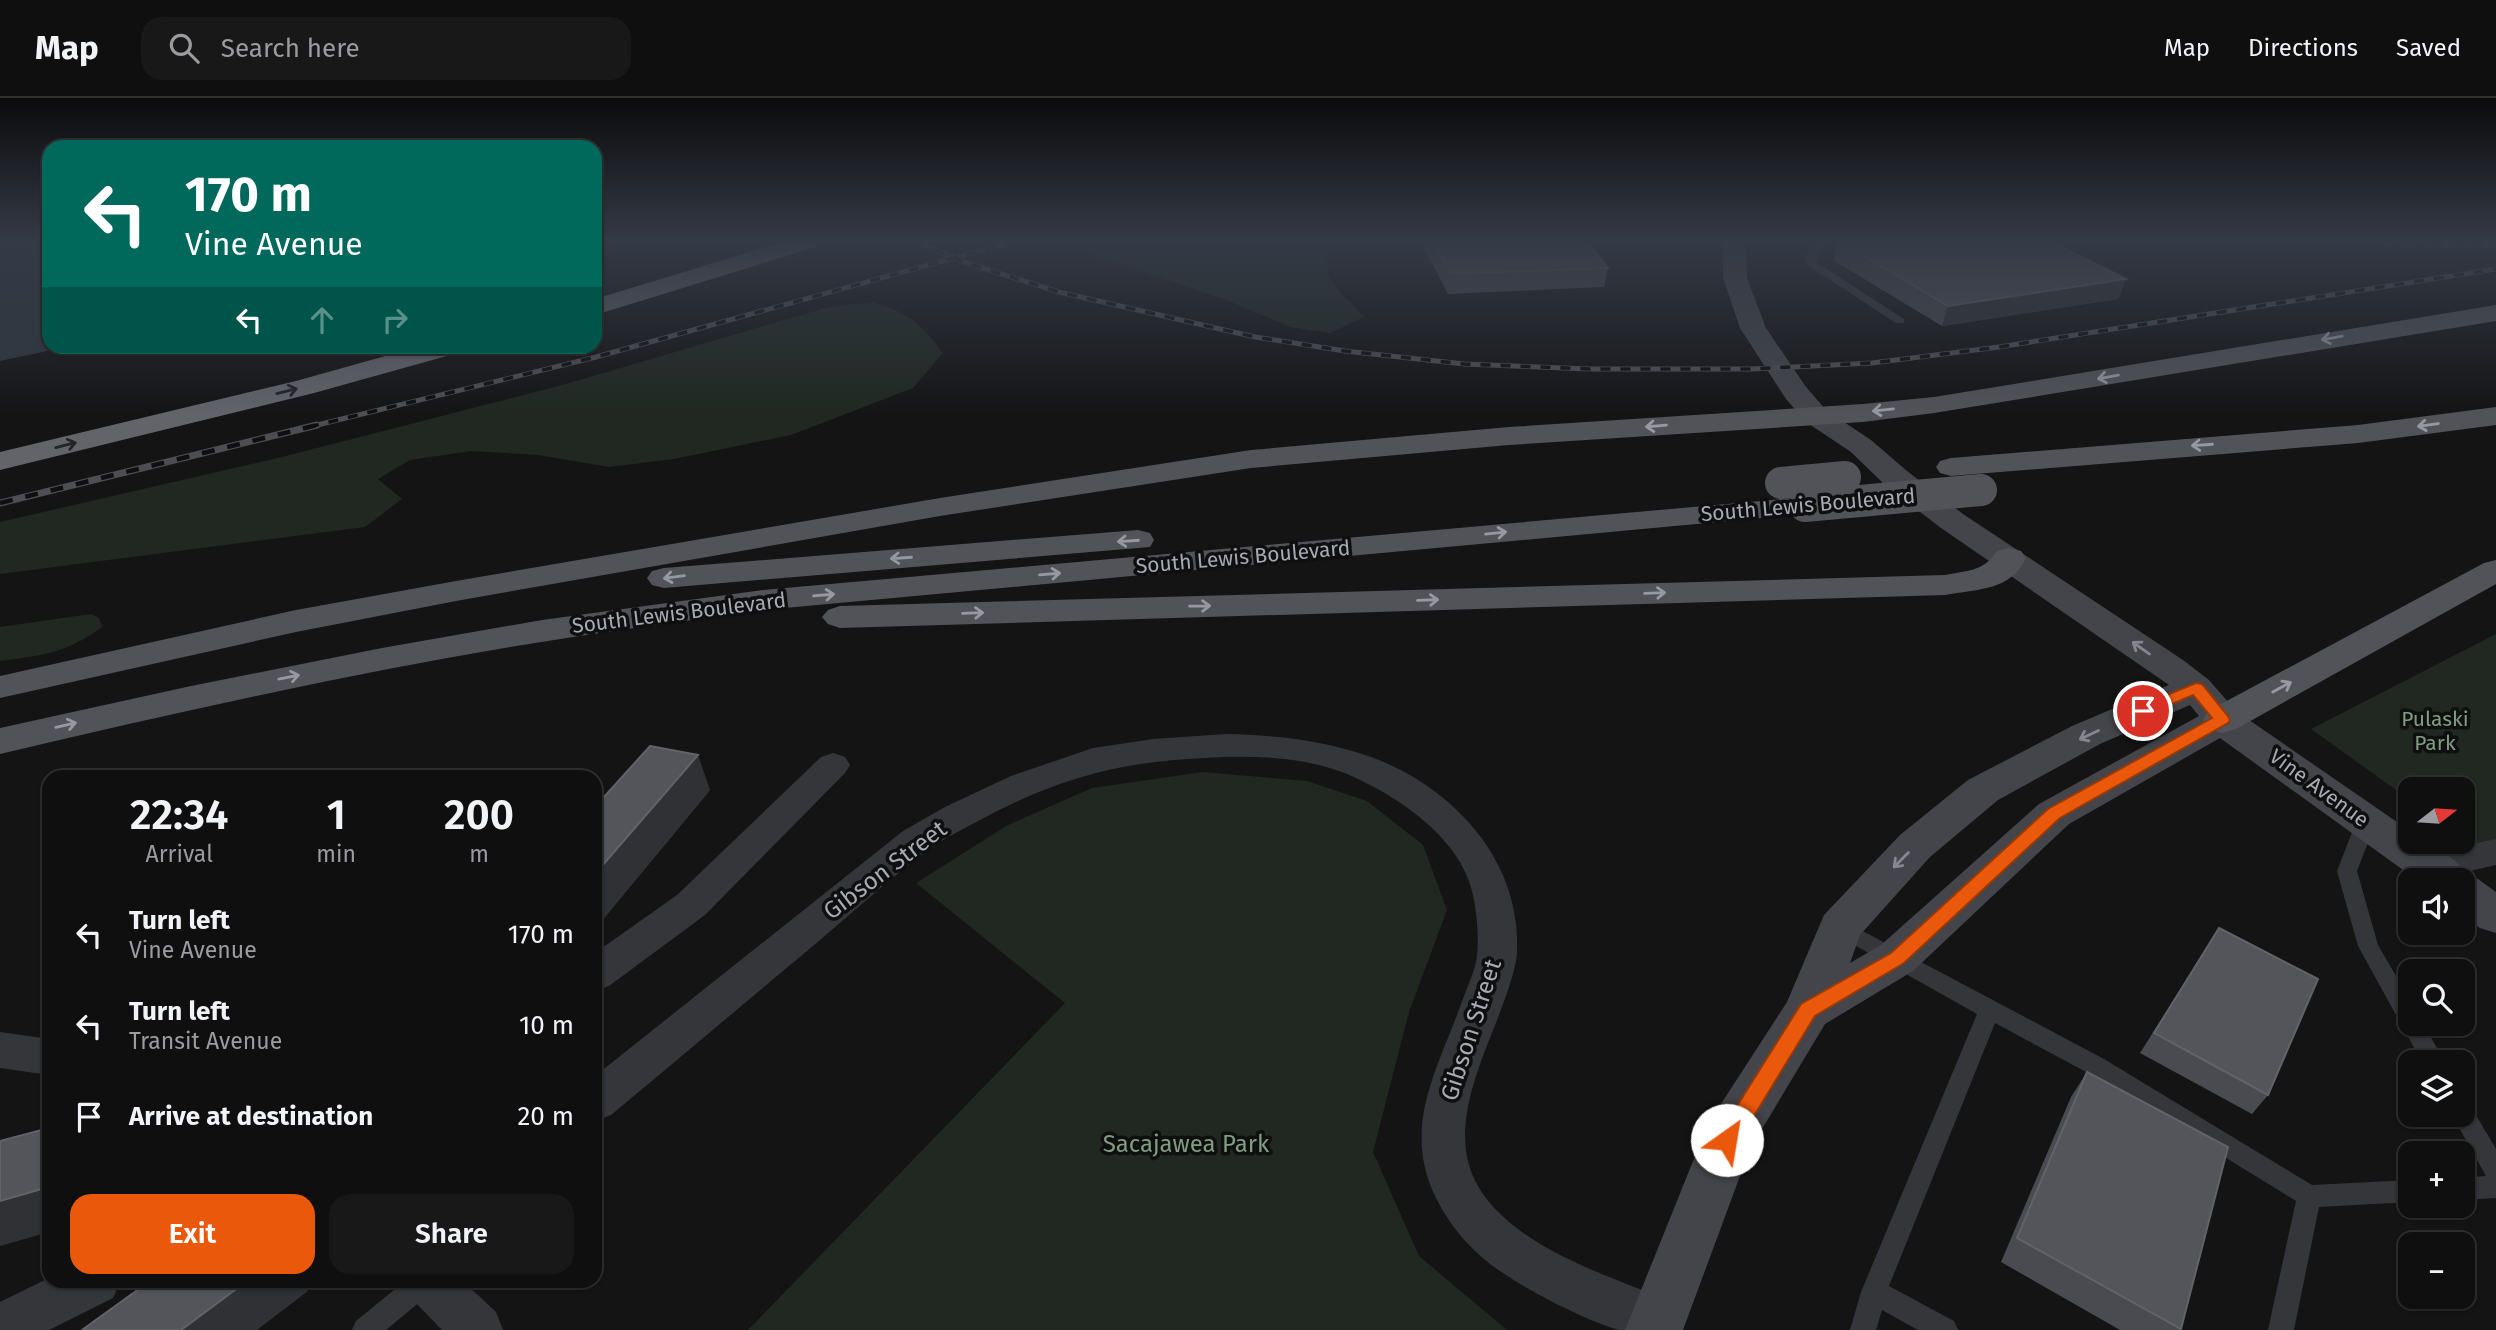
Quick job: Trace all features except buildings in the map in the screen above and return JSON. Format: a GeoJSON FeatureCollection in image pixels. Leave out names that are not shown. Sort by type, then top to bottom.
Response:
{"type":"FeatureCollection","features":[{"type":"Feature","properties":{"kind":"highway"},"geometry":{"type":"LineString","coordinates":[[602,305],[620,299]]}},
{"type":"Feature","properties":{"kind":"highway"},"geometry":{"type":"LineString","coordinates":[[0,435],[329,354]]}},
{"type":"Feature","properties":{"kind":"highway"},"geometry":{"type":"LineString","coordinates":[[0,461],[304,387],[423,354]]}},
{"type":"Feature","properties":{"kind":"main road","name":"Vine Avenue"},"geometry":{"type":"LineString","coordinates":[[1743,299],[1753,328],[1796,393],[1815,415],[1861,446],[1896,478],[1952,521],[2000,567],[2431,868]]}},
{"type":"Feature","properties":{"kind":"main road"},"geometry":{"type":"LineString","coordinates":[[2,687],[296,621],[442,594],[940,507],[1251,459],[1509,436],[1934,405],[2496,313]]}},
{"type":"Feature","properties":{"kind":"main road","name":"South Lewis Boulevard"},"geometry":{"type":"LineString","coordinates":[[2,687],[176,652],[376,618],[681,576],[1366,523],[1951,467],[2358,434],[2496,416]]}},
{"type":"Feature","properties":{"kind":"main road","name":"South Lewis Boulevard"},"geometry":{"type":"LineString","coordinates":[[0,741],[158,703],[513,635],[764,600],[1981,490],[2448,446],[2496,438]]}},
{"type":"Feature","properties":{"kind":"main road"},"geometry":{"type":"LineString","coordinates":[[513,635],[786,619],[1945,584],[2000,567]]}},
{"type":"Feature","properties":{"kind":"main road"},"geometry":{"type":"LineString","coordinates":[[1656,1325],[1727,1140],[1808,1010],[1840,927],[1916,846],[1983,790],[2086,736],[2196,702],[2496,570]]}},
{"type":"Feature","properties":{"kind":"main road"},"geometry":{"type":"LineString","coordinates":[[1808,1010],[1897,958],[2054,814],[2196,702]]}},
{"type":"Feature","properties":{"kind":"main road","name":"Vine Avenue"},"geometry":{"type":"LineString","coordinates":[[2475,900],[2496,916]]}},
{"type":"Feature","properties":{"kind":"street","name":"Gibson Street"},"geometry":{"type":"LineString","coordinates":[[602,1096],[916,841],[966,811],[1026,782],[1093,760],[1152,749],[1225,744],[1316,751],[1358,764],[1393,780],[1431,807],[1468,845],[1492,892],[1497,953],[1484,1002],[1447,1098],[1442,1146],[1451,1181],[1470,1214],[1507,1251],[1656,1325]]}},
{"type":"Feature","properties":{"kind":"street"},"geometry":{"type":"LineString","coordinates":[[602,970],[691,905],[833,765]]}},
{"type":"Feature","properties":{"kind":"street"},"geometry":{"type":"LineString","coordinates":[[2467,868],[2496,852]]}},
{"type":"Feature","properties":{"kind":"street"},"geometry":{"type":"LineString","coordinates":[[0,1050],[42,1056]]}},
{"type":"Feature","properties":{"kind":"street"},"geometry":{"type":"LineString","coordinates":[[0,1328],[82,1288]]}},
{"type":"Feature","properties":{"kind":"street"},"geometry":{"type":"LineString","coordinates":[[434,1288],[478,1330]]}},
{"type":"Feature","properties":{"kind":"lane"},"geometry":{"type":"LineString","coordinates":[[1867,299],[1900,321]]}},
{"type":"Feature","properties":{"kind":"lane"},"geometry":{"type":"LineString","coordinates":[[2366,822],[2347,871],[2368,946],[2398,999]]}},
{"type":"Feature","properties":{"kind":"lane"},"geometry":{"type":"LineString","coordinates":[[1840,927],[2096,1066],[2309,1196],[2398,1192]]}},
{"type":"Feature","properties":{"kind":"lane"},"geometry":{"type":"LineString","coordinates":[[1863,1330],[1874,1292],[1989,1010]]}},
{"type":"Feature","properties":{"kind":"lane"},"geometry":{"type":"LineString","coordinates":[[2470,1127],[2496,1172]]}},
{"type":"Feature","properties":{"kind":"lane"},"geometry":{"type":"LineString","coordinates":[[2475,1188],[2496,1187]]}},
{"type":"Feature","properties":{"kind":"lane"},"geometry":{"type":"LineString","coordinates":[[2281,1330],[2309,1196]]}},
{"type":"Feature","properties":{"kind":"lane"},"geometry":{"type":"LineString","coordinates":[[365,1330],[418,1288]]}},
{"type":"Feature","properties":{"kind":"lane"},"geometry":{"type":"LineString","coordinates":[[1874,1292],[1945,1330]]}},
{"type":"Feature","properties":{"kind":"green space"},"geometry":{"type":"Polygon","coordinates":[[[1224,299],[1347,299],[1364,317],[1330,333],[1290,327],[1224,299]]]}},
{"type":"Feature","properties":{"kind":"green space"},"geometry":{"type":"Polygon","coordinates":[[[872,302],[913,320],[943,353],[913,388],[791,435],[674,459],[609,467],[538,455],[471,451],[410,460],[378,479],[402,499],[365,527],[0,574],[0,522],[278,458],[566,384],[829,307],[872,302]]]}},
{"type":"Feature","properties":{"kind":"green space"},"geometry":{"type":"Polygon","coordinates":[[[91,614],[99,618],[102,627],[76,643],[41,655],[0,661],[0,627],[91,614]]]}},
{"type":"Feature","properties":{"kind":"green space","name":"Pulaski Park"},"geometry":{"type":"Polygon","coordinates":[[[2496,634],[2496,862],[2475,847],[2475,777],[2398,777],[2398,791],[2311,729],[2496,634]]]}},
{"type":"Feature","properties":{"kind":"green space","name":"Sacajawea Park"},"geometry":{"type":"Polygon","coordinates":[[[1203,772],[1307,781],[1367,801],[1423,845],[1447,910],[1409,1012],[1373,1152],[1419,1256],[1507,1330],[748,1330],[1065,1003],[916,883],[1008,825],[1092,788],[1203,772]]]}},
{"type":"Feature","properties":{"kind":"shaded area"},"geometry":{"type":"Polygon","coordinates":[[[0,299],[42,299],[42,352],[0,361],[0,299]]]}},
{"type":"Feature","properties":{"kind":"railway"},"geometry":{"type":"LineString","coordinates":[[309,427],[596,357],[804,299]]}},
{"type":"Feature","properties":{"kind":"railway"},"geometry":{"type":"LineString","coordinates":[[1092,299],[1255,337],[1345,351],[1464,364],[1590,369],[1752,369],[1872,363],[1999,347],[2302,299]]}},
{"type":"Feature","properties":{"kind":"railway"},"geometry":{"type":"LineString","coordinates":[[0,503],[317,425]]}},
{"type":"Feature","properties":{"kind":"route"},"geometry":{"type":"LineString","coordinates":[[1727,1140],[1808,1010],[1897,958],[2054,814],[2222,720],[2196,688],[2143,711]]}}]}
